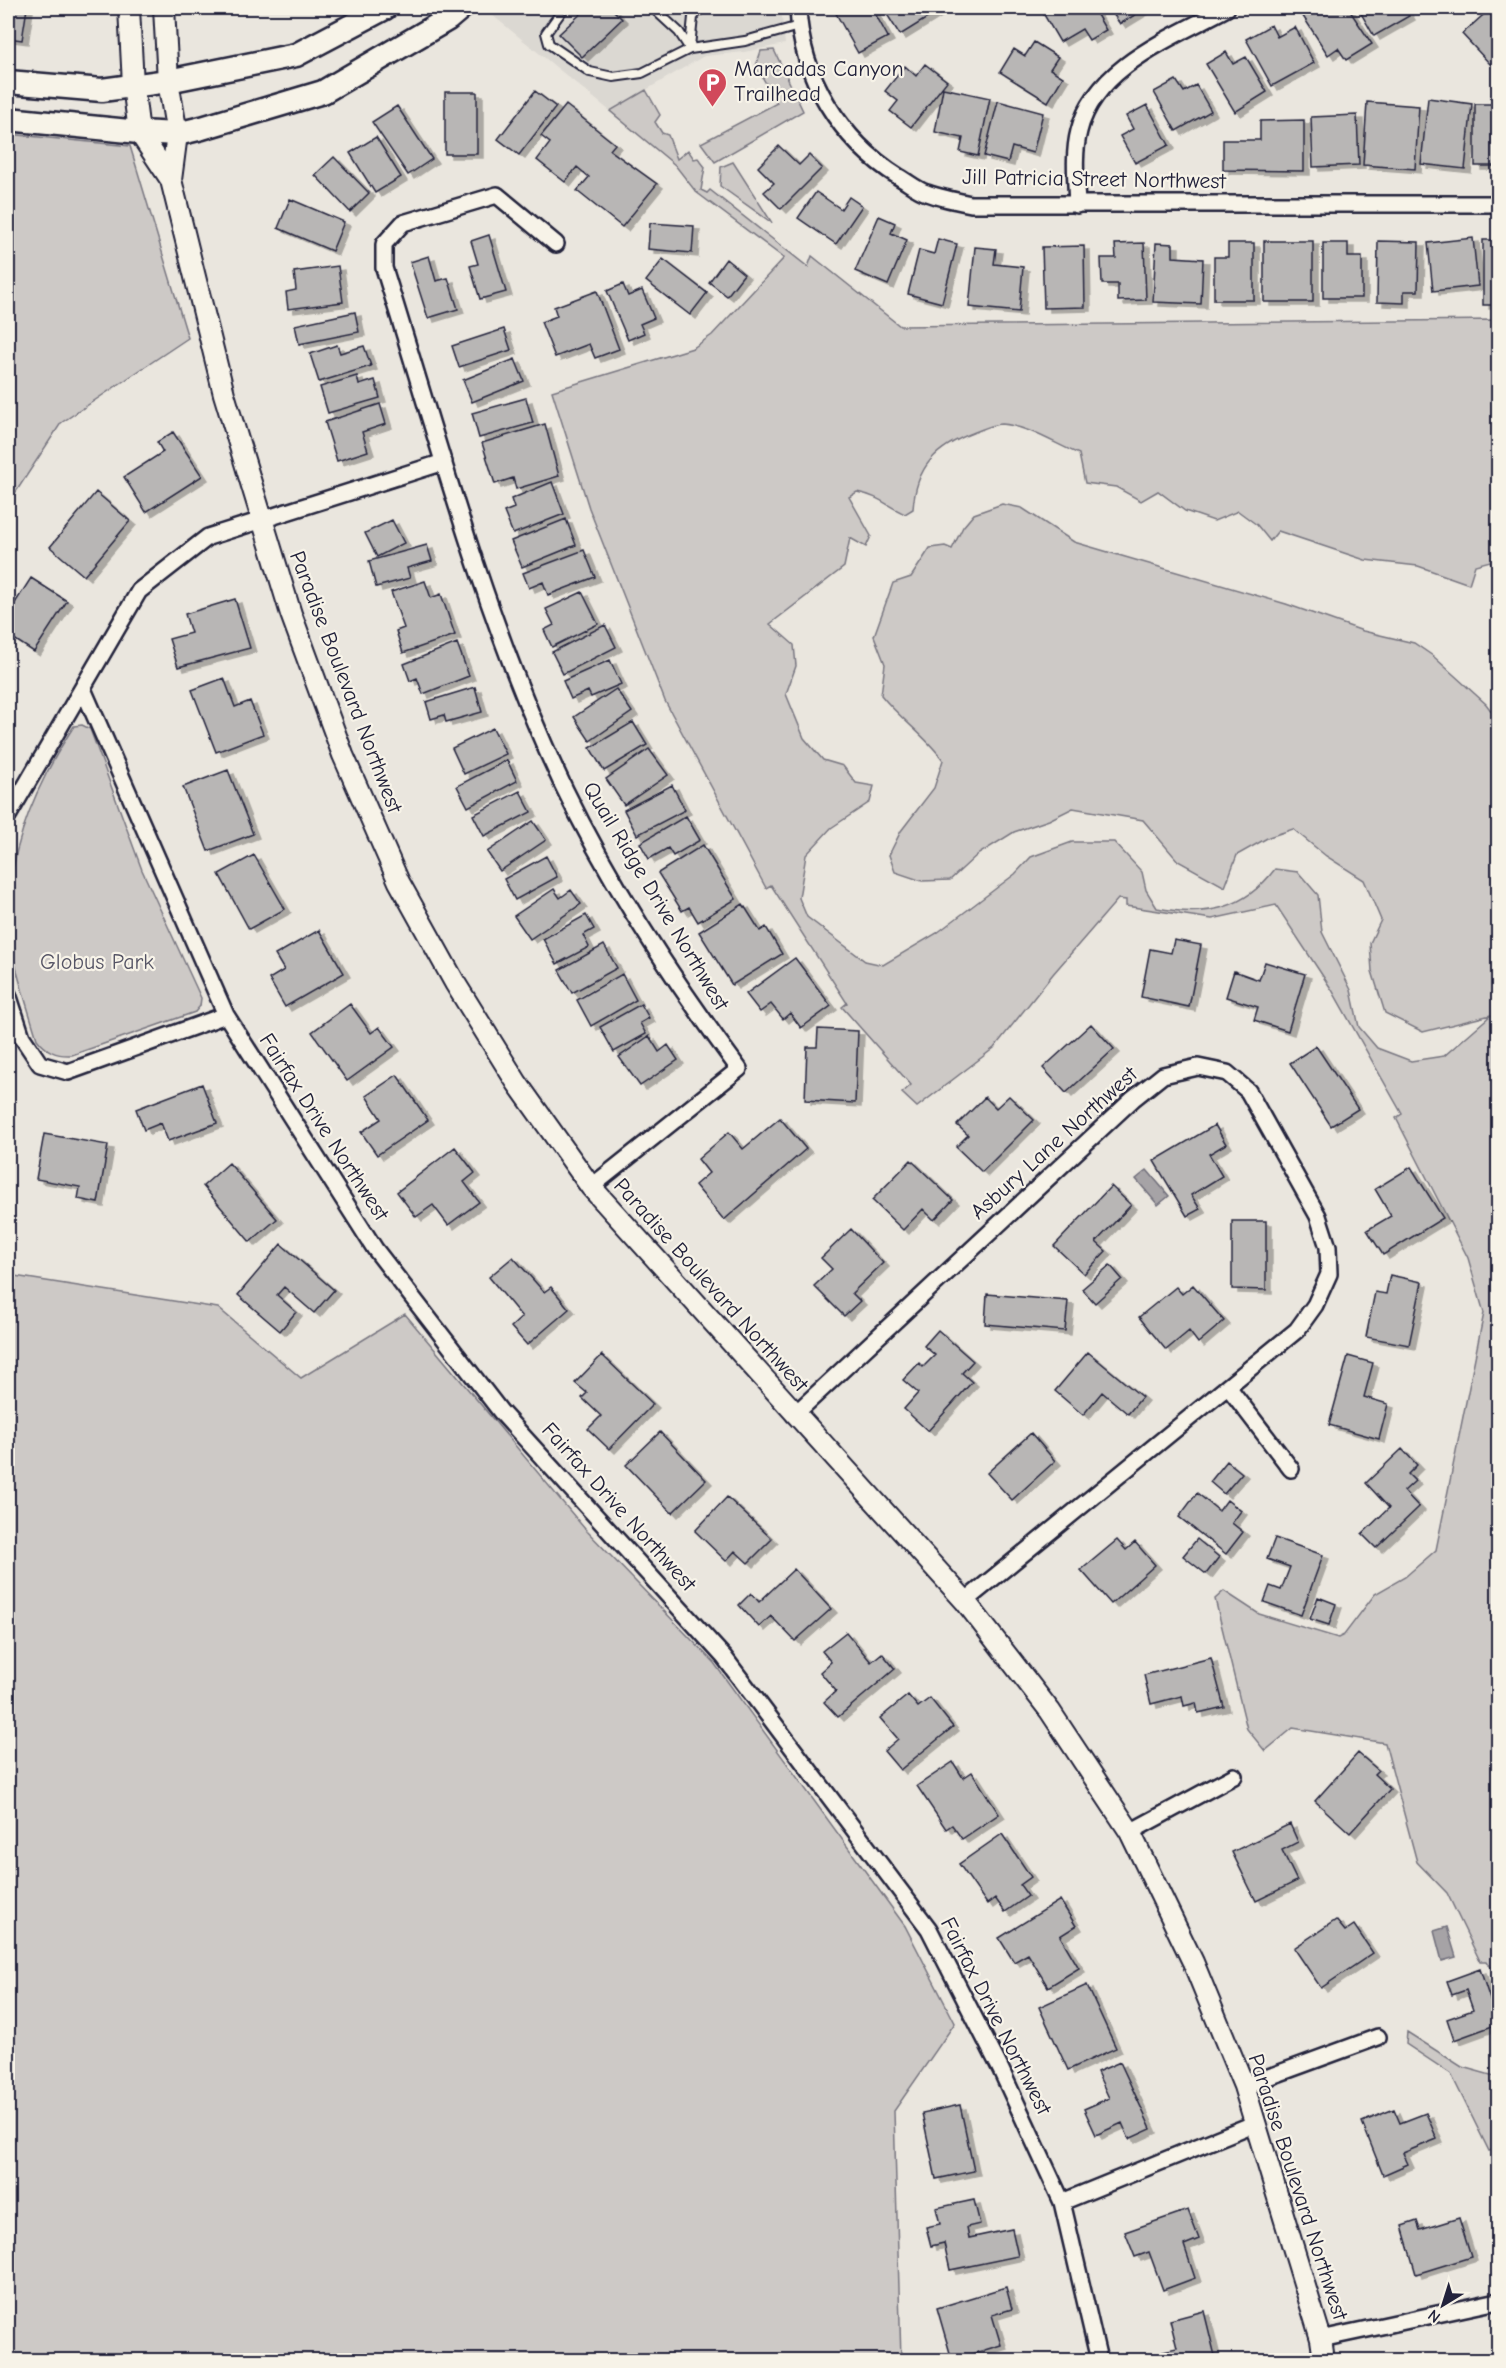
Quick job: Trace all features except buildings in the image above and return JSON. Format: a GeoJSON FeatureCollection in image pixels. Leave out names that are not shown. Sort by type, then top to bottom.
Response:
{"type":"FeatureCollection","features":[{"type":"Feature","properties":{"kind":"main road"},"geometry":{"type":"LineString","coordinates":[[8,82],[102,90],[168,81],[296,56],[385,8]]}},
{"type":"Feature","properties":{"kind":"main road"},"geometry":{"type":"LineString","coordinates":[[8,119],[177,134],[323,92],[448,19],[461,8]]}},
{"type":"Feature","properties":{"kind":"street","name":"Paradise Boulevard Northwest"},"geometry":{"type":"LineString","coordinates":[[129,8],[133,85],[139,132],[171,180],[224,394],[291,614],[343,755],[399,882],[455,983],[516,1083],[591,1187],[794,1415],[965,1601],[1050,1711],[1130,1832],[1193,1962],[1244,2086],[1321,2339],[1324,2361]]}},
{"type":"Feature","properties":{"kind":"street","name":"Paradise Boulevard Northwest"},"geometry":{"type":"LineString","coordinates":[[164,8],[168,81],[177,134],[171,180]]}},
{"type":"Feature","properties":{"kind":"street","name":"Jill Patricia Street Northwest"},"geometry":{"type":"LineString","coordinates":[[798,8],[799,26],[806,59],[822,96],[842,128],[881,166],[925,193],[971,204],[1498,204]]}},
{"type":"Feature","properties":{"kind":"street"},"geometry":{"type":"LineString","coordinates":[[1077,205],[1076,162],[1079,131],[1089,106],[1103,85],[1122,67],[1227,8]]}},
{"type":"Feature","properties":{"kind":"street","name":"Quail Ridge Drive Northwest"},"geometry":{"type":"LineString","coordinates":[[556,244],[497,195],[403,223],[384,244],[384,268],[508,659],[545,746],[589,836],[683,994],[739,1069],[591,1187]]}},
{"type":"Feature","properties":{"kind":"street"},"geometry":{"type":"LineString","coordinates":[[8,816],[140,591],[208,537],[444,462]]}},
{"type":"Feature","properties":{"kind":"street","name":"Fairfax Drive Northwest"},"geometry":{"type":"LineString","coordinates":[[83,689],[226,1015],[375,1249],[501,1412],[724,1657],[929,1929],[1001,2070],[1062,2202],[1099,2361]]}},
{"type":"Feature","properties":{"kind":"street"},"geometry":{"type":"LineString","coordinates":[[8,994],[22,1037],[40,1064],[68,1072],[226,1015]]}},
{"type":"Feature","properties":{"kind":"street","name":"Asbury Lane Northwest"},"geometry":{"type":"LineString","coordinates":[[794,1415],[1133,1099],[1163,1075],[1198,1067],[1227,1073],[1248,1091],[1318,1216],[1329,1247],[1329,1274],[1315,1305],[1298,1330],[1229,1388],[1170,1431],[965,1601]]}},
{"type":"Feature","properties":{"kind":"street"},"geometry":{"type":"LineString","coordinates":[[1229,1388],[1291,1468]]}},
{"type":"Feature","properties":{"kind":"street"},"geometry":{"type":"LineString","coordinates":[[1130,1832],[1234,1776]]}},
{"type":"Feature","properties":{"kind":"street"},"geometry":{"type":"LineString","coordinates":[[1244,2086],[1378,2037]]}},
{"type":"Feature","properties":{"kind":"street"},"geometry":{"type":"LineString","coordinates":[[1062,2202],[1257,2123]]}},
{"type":"Feature","properties":{"kind":"street"},"geometry":{"type":"LineString","coordinates":[[1321,2339],[1498,2301]]}},
{"type":"Feature","properties":{"kind":"lane"},"geometry":{"type":"LineString","coordinates":[[564,8],[546,33],[549,44],[590,72],[613,77],[642,73],[690,49],[745,41],[799,26]]}},
{"type":"Feature","properties":{"kind":"lane"},"geometry":{"type":"LineString","coordinates":[[653,8],[679,32],[690,49]]}},
{"type":"Feature","properties":{"kind":"lane"},"geometry":{"type":"LineString","coordinates":[[690,49],[693,17],[701,8]]}},
{"type":"Feature","properties":{"kind":"shaded area"},"geometry":{"type":"Polygon","coordinates":[[[499,8],[781,8],[785,44],[744,52],[704,56],[610,111],[492,15],[499,8]]]}},
{"type":"Feature","properties":{"kind":"shaded area"},"geometry":{"type":"Polygon","coordinates":[[[1147,1170],[1169,1196],[1158,1205],[1136,1179],[1147,1170]]]}},
{"type":"Feature","properties":{"kind":"shaded area"},"geometry":{"type":"Polygon","coordinates":[[[1447,1927],[1456,1957],[1442,1961],[1434,1931],[1447,1927]]]}},
{"type":"Feature","properties":{"kind":"green space"},"geometry":{"type":"Polygon","coordinates":[[[774,50],[803,111],[715,162],[701,143],[777,103],[756,66],[761,51],[774,50]]]}},
{"type":"Feature","properties":{"kind":"green space"},"geometry":{"type":"Polygon","coordinates":[[[646,90],[660,115],[655,122],[662,133],[668,135],[677,159],[688,150],[694,159],[698,158],[705,167],[701,190],[707,193],[710,190],[808,267],[812,256],[900,326],[1498,320],[1498,574],[1490,561],[1475,565],[1469,584],[1418,566],[1365,560],[1278,531],[1270,541],[1257,525],[1238,511],[1214,521],[1185,511],[1158,491],[1141,501],[1116,487],[1085,483],[1079,454],[1031,432],[1012,425],[999,424],[949,444],[930,460],[918,481],[913,509],[905,514],[865,494],[857,492],[849,497],[871,536],[866,547],[850,538],[844,567],[770,624],[794,645],[796,666],[786,694],[804,738],[823,760],[843,766],[856,783],[874,786],[870,802],[831,828],[806,855],[799,898],[807,917],[865,961],[883,965],[937,933],[1015,874],[1031,857],[1072,842],[1114,842],[1142,872],[1146,890],[1157,908],[1175,911],[1223,907],[1250,894],[1275,869],[1298,872],[1318,895],[1322,932],[1351,990],[1359,1027],[1377,1048],[1411,1061],[1444,1056],[1491,1015],[1423,1032],[1385,1013],[1372,971],[1370,943],[1381,920],[1364,880],[1326,856],[1293,829],[1269,837],[1237,855],[1225,887],[1178,861],[1143,820],[1073,808],[1049,820],[1014,832],[977,855],[950,880],[922,881],[895,872],[889,855],[901,831],[934,788],[943,760],[881,695],[885,664],[874,636],[893,583],[911,577],[930,548],[945,546],[952,549],[963,527],[974,514],[1002,504],[1022,508],[1074,542],[1286,604],[1363,631],[1414,643],[1433,656],[1486,704],[1498,720],[1498,1978],[1487,1961],[1480,1961],[1447,1893],[1417,1862],[1385,1743],[1293,1728],[1265,1751],[1247,1729],[1215,1599],[1224,1591],[1259,1614],[1338,1638],[1344,1635],[1375,1594],[1405,1577],[1436,1550],[1484,1313],[1468,1258],[1396,1118],[1402,1114],[1332,990],[1276,905],[1212,919],[1126,906],[1126,900],[1118,899],[1053,974],[994,1048],[917,1107],[902,1093],[911,1085],[842,1007],[847,1003],[771,885],[766,888],[665,701],[589,508],[552,391],[693,348],[712,335],[784,258],[696,192],[675,165],[610,111],[646,90]]]}},
{"type":"Feature","properties":{"kind":"green space"},"geometry":{"type":"Polygon","coordinates":[[[8,134],[130,146],[188,338],[61,423],[8,504],[8,134]]]}},
{"type":"Feature","properties":{"kind":"green space"},"geometry":{"type":"Polygon","coordinates":[[[733,162],[772,223],[720,186],[721,167],[733,162]]]}},
{"type":"Feature","properties":{"kind":"green space","name":"Globus Park"},"geometry":{"type":"Polygon","coordinates":[[[82,725],[90,729],[142,870],[201,998],[200,1006],[195,1012],[72,1055],[61,1055],[44,1047],[37,1039],[19,981],[11,946],[10,887],[23,830],[45,776],[74,726],[82,725]]]}},
{"type":"Feature","properties":{"kind":"green space"},"geometry":{"type":"Polygon","coordinates":[[[8,1275],[218,1308],[301,1378],[405,1314],[585,1529],[714,1663],[905,1926],[955,2023],[894,2111],[901,2360],[8,2360],[8,1275]]]}},
{"type":"Feature","properties":{"kind":"green space"},"geometry":{"type":"Polygon","coordinates":[[[1407,2032],[1462,2067],[1498,2077],[1498,2148],[1489,2151],[1451,2074],[1406,2044],[1407,2032]]]}},
{"type":"Feature","properties":{"kind":"place","name":"Marcadas Canyon Trailhead"},"geometry":{"type":"Point","coordinates":[713,108]}}]}
